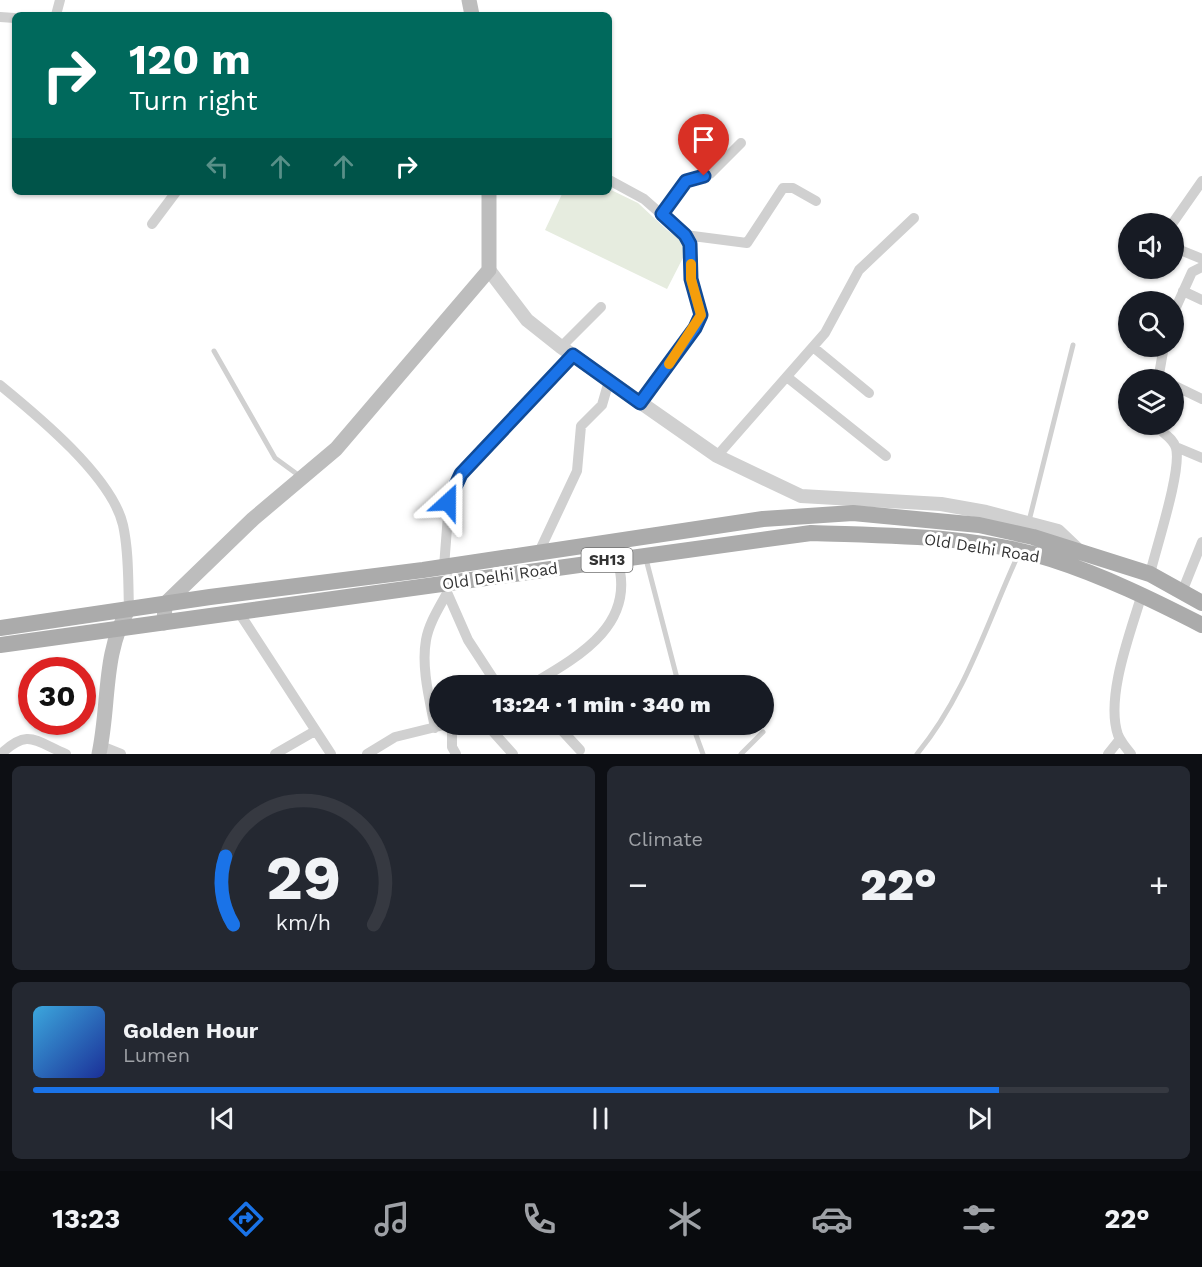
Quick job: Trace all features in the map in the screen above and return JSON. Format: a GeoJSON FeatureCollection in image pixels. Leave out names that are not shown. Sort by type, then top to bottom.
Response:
{"type":"FeatureCollection","features":[{"type":"Feature","properties":{"kind":"main road"},"geometry":{"type":"LineString","coordinates":[[164,623],[165,604],[254,519],[336,449],[489,270],[489,195]]}},
{"type":"Feature","properties":{"kind":"main road","name":"Old Delhi Road"},"geometry":{"type":"LineString","coordinates":[[0,628],[129,608],[444,567],[764,519],[853,513],[979,525],[1078,550],[1150,574],[1202,603]]}},
{"type":"Feature","properties":{"kind":"main road","name":"Old Delhi Road"},"geometry":{"type":"LineString","coordinates":[[0,645],[238,611],[445,589],[617,559],[811,533],[936,538],[1050,559],[1142,594],[1202,625]]}},
{"type":"Feature","properties":{"kind":"main road"},"geometry":{"type":"LineString","coordinates":[[100,750],[107,704],[108,670],[117,629],[129,608]]}},
{"type":"Feature","properties":{"kind":"street"},"geometry":{"type":"LineString","coordinates":[[662,214],[686,181],[710,174],[741,143]]}},
{"type":"Feature","properties":{"kind":"street"},"geometry":{"type":"LineString","coordinates":[[612,182],[638,195],[685,235],[691,248],[691,279],[701,315],[689,336],[640,403]]}},
{"type":"Feature","properties":{"kind":"street"},"geometry":{"type":"LineString","coordinates":[[1180,213],[1202,182]]}},
{"type":"Feature","properties":{"kind":"street"},"geometry":{"type":"LineString","coordinates":[[685,235],[747,243],[783,188],[793,188],[816,201]]}},
{"type":"Feature","properties":{"kind":"street"},"geometry":{"type":"LineString","coordinates":[[152,224],[174,195]]}},
{"type":"Feature","properties":{"kind":"street"},"geometry":{"type":"LineString","coordinates":[[717,456],[813,348],[831,324],[859,270],[914,218]]}},
{"type":"Feature","properties":{"kind":"street"},"geometry":{"type":"LineString","coordinates":[[1184,252],[1202,259]]}},
{"type":"Feature","properties":{"kind":"street"},"geometry":{"type":"LineString","coordinates":[[1183,291],[1192,272],[1202,267]]}},
{"type":"Feature","properties":{"kind":"street"},"geometry":{"type":"LineString","coordinates":[[489,270],[527,320],[567,351],[717,456],[801,496],[941,504],[1029,521],[1061,532],[1078,550]]}},
{"type":"Feature","properties":{"kind":"street"},"geometry":{"type":"LineString","coordinates":[[1184,291],[1202,300]]}},
{"type":"Feature","properties":{"kind":"street"},"geometry":{"type":"LineString","coordinates":[[444,567],[448,502],[455,483],[567,351],[601,307]]}},
{"type":"Feature","properties":{"kind":"street"},"geometry":{"type":"LineString","coordinates":[[813,348],[869,393]]}},
{"type":"Feature","properties":{"kind":"street"},"geometry":{"type":"LineString","coordinates":[[787,377],[886,456]]}},
{"type":"Feature","properties":{"kind":"street"},"geometry":{"type":"LineString","coordinates":[[539,552],[577,471],[581,426],[602,405],[609,381]]}},
{"type":"Feature","properties":{"kind":"street"},"geometry":{"type":"LineString","coordinates":[[0,385],[78,457],[113,498],[125,537],[129,608]]}},
{"type":"Feature","properties":{"kind":"street"},"geometry":{"type":"LineString","coordinates":[[1184,390],[1202,399]]}},
{"type":"Feature","properties":{"kind":"street"},"geometry":{"type":"LineString","coordinates":[[1165,435],[1176,447],[1202,458]]}},
{"type":"Feature","properties":{"kind":"street"},"geometry":{"type":"LineString","coordinates":[[1150,574],[1176,470],[1176,447]]}},
{"type":"Feature","properties":{"kind":"street"},"geometry":{"type":"LineString","coordinates":[[1182,592],[1202,542]]}},
{"type":"Feature","properties":{"kind":"street"},"geometry":{"type":"LineString","coordinates":[[548,675],[586,650],[607,625],[622,596],[623,578],[617,559]]}},
{"type":"Feature","properties":{"kind":"street"},"geometry":{"type":"LineString","coordinates":[[445,589],[468,640],[491,675]]}},
{"type":"Feature","properties":{"kind":"street"},"geometry":{"type":"LineString","coordinates":[[429,698],[425,649],[431,622],[445,589]]}},
{"type":"Feature","properties":{"kind":"street"},"geometry":{"type":"LineString","coordinates":[[1131,754],[1120,739],[1116,723],[1117,688],[1142,594]]}},
{"type":"Feature","properties":{"kind":"street"},"geometry":{"type":"LineString","coordinates":[[238,611],[331,754]]}},
{"type":"Feature","properties":{"kind":"street"},"geometry":{"type":"LineString","coordinates":[[367,754],[395,737],[429,729]]}},
{"type":"Feature","properties":{"kind":"street"},"geometry":{"type":"LineString","coordinates":[[275,754],[315,731]]}},
{"type":"Feature","properties":{"kind":"street"},"geometry":{"type":"LineString","coordinates":[[451,735],[452,747],[456,754]]}},
{"type":"Feature","properties":{"kind":"street"},"geometry":{"type":"LineString","coordinates":[[496,735],[513,754]]}},
{"type":"Feature","properties":{"kind":"street"},"geometry":{"type":"LineString","coordinates":[[566,735],[580,750]]}},
{"type":"Feature","properties":{"kind":"street"},"geometry":{"type":"LineString","coordinates":[[1,754],[16,741],[27,738],[66,754]]}},
{"type":"Feature","properties":{"kind":"street"},"geometry":{"type":"LineString","coordinates":[[1108,754],[1120,739]]}},
{"type":"Feature","properties":{"kind":"street"},"geometry":{"type":"LineString","coordinates":[[100,750],[121,754]]}},
{"type":"Feature","properties":{"kind":"lane"},"geometry":{"type":"LineString","coordinates":[[1029,521],[1073,345]]}},
{"type":"Feature","properties":{"kind":"lane"},"geometry":{"type":"LineString","coordinates":[[214,351],[274,458],[302,478]]}},
{"type":"Feature","properties":{"kind":"lane"},"geometry":{"type":"LineString","coordinates":[[917,754],[934,734],[962,687],[1019,552]]}},
{"type":"Feature","properties":{"kind":"lane"},"geometry":{"type":"LineString","coordinates":[[644,555],[676,675]]}},
{"type":"Feature","properties":{"kind":"lane"},"geometry":{"type":"LineString","coordinates":[[696,735],[703,754]]}},
{"type":"Feature","properties":{"kind":"lane"},"geometry":{"type":"LineString","coordinates":[[741,754],[760,735]]}},
{"type":"Feature","properties":{"kind":"shaded area"},"geometry":{"type":"Polygon","coordinates":[[[612,190],[638,203],[667,230],[689,246],[667,289],[545,230],[562,195],[612,195],[612,190]]]}},
{"type":"Feature","properties":{"kind":"slow traffic"},"geometry":{"type":"LineString","coordinates":[[669,364],[699,322],[701,315],[701,308],[691,279],[691,264]]}},
{"type":"Feature","properties":{"kind":"route"},"geometry":{"type":"LineString","coordinates":[[448,502],[451,491],[461,474],[573,355],[640,403],[695,328],[701,315],[701,308],[691,279],[690,244],[685,235],[662,214],[686,181],[704,176]]}}]}
